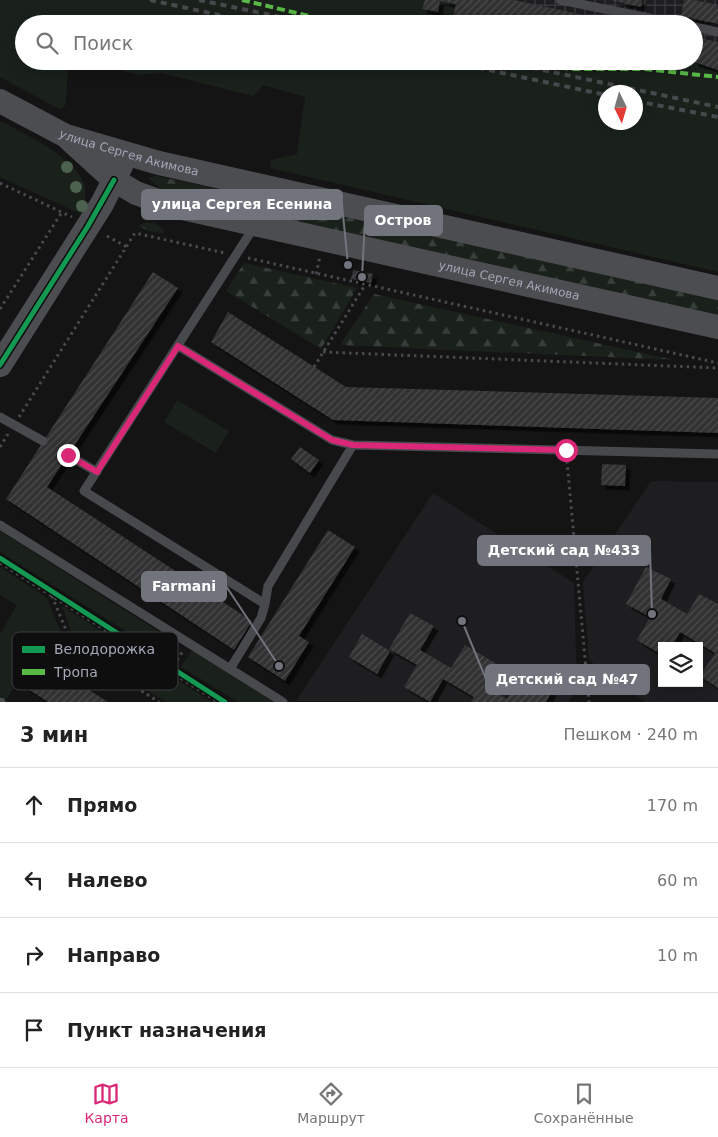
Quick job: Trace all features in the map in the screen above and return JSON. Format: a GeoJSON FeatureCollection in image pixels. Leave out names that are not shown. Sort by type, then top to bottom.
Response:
{"type":"FeatureCollection","features":[{"type":"Feature","properties":{"kind":"main road"},"geometry":{"type":"LineString","coordinates":[[0,101],[66,136]]}},
{"type":"Feature","properties":{"kind":"main road","name":"улица Сергея Акимова"},"geometry":{"type":"LineString","coordinates":[[66,136],[127,152],[159,163],[718,288]]}},
{"type":"Feature","properties":{"kind":"main road","name":"улица Сергея Акимова"},"geometry":{"type":"LineString","coordinates":[[66,136],[114,180],[136,193],[169,205],[718,327]]}},
{"type":"Feature","properties":{"kind":"main road"},"geometry":{"type":"LineString","coordinates":[[0,365],[88,226],[114,180],[127,152]]}},
{"type":"Feature","properties":{"kind":"lane"},"geometry":{"type":"LineString","coordinates":[[560,0],[634,15]]}},
{"type":"Feature","properties":{"kind":"lane"},"geometry":{"type":"LineString","coordinates":[[703,29],[718,32]]}},
{"type":"Feature","properties":{"kind":"lane"},"geometry":{"type":"LineString","coordinates":[[256,224],[84,491],[265,604]]}},
{"type":"Feature","properties":{"kind":"lane"},"geometry":{"type":"LineString","coordinates":[[178,346],[332,440],[353,445],[718,454]]}},
{"type":"Feature","properties":{"kind":"lane"},"geometry":{"type":"LineString","coordinates":[[0,417],[43,441]]}},
{"type":"Feature","properties":{"kind":"lane"},"geometry":{"type":"LineString","coordinates":[[230,669],[261,618],[268,586],[353,445]]}},
{"type":"Feature","properties":{"kind":"lane"},"geometry":{"type":"LineString","coordinates":[[68,455],[97,472]]}},
{"type":"Feature","properties":{"kind":"lane"},"geometry":{"type":"LineString","coordinates":[[0,525],[172,632]]}},
{"type":"Feature","properties":{"kind":"lane"},"geometry":{"type":"LineString","coordinates":[[178,636],[283,702]]}},
{"type":"Feature","properties":{"kind":"path"},"geometry":{"type":"LineString","coordinates":[[0,183],[62,212],[0,309]]}},
{"type":"Feature","properties":{"kind":"path"},"geometry":{"type":"LineString","coordinates":[[0,447],[135,233],[718,363]]}},
{"type":"Feature","properties":{"kind":"path"},"geometry":{"type":"LineString","coordinates":[[108,236],[127,247]]}},
{"type":"Feature","properties":{"kind":"path"},"geometry":{"type":"LineString","coordinates":[[314,367],[366,285]]}},
{"type":"Feature","properties":{"kind":"path"},"geometry":{"type":"LineString","coordinates":[[323,352],[718,368]]}},
{"type":"Feature","properties":{"kind":"path"},"geometry":{"type":"LineString","coordinates":[[566,450],[589,702]]}},
{"type":"Feature","properties":{"kind":"path"},"geometry":{"type":"LineString","coordinates":[[0,558],[114,632]]}},
{"type":"Feature","properties":{"kind":"path"},"geometry":{"type":"LineString","coordinates":[[0,563],[111,632]]}},
{"type":"Feature","properties":{"kind":"path"},"geometry":{"type":"LineString","coordinates":[[52,596],[67,632]]}},
{"type":"Feature","properties":{"kind":"path"},"geometry":{"type":"LineString","coordinates":[[178,658],[188,642]]}},
{"type":"Feature","properties":{"kind":"path"},"geometry":{"type":"LineString","coordinates":[[178,673],[225,702]]}},
{"type":"Feature","properties":{"kind":"path"},"geometry":{"type":"LineString","coordinates":[[178,674],[218,702]]}},
{"type":"Feature","properties":{"kind":"path"},"geometry":{"type":"LineString","coordinates":[[140,690],[159,702]]}},
{"type":"Feature","properties":{"kind":"shaded area"},"geometry":{"type":"Polygon","coordinates":[[[425,0],[718,0],[718,70],[703,65],[703,15],[453,15],[456,4],[438,12],[422,9],[425,0]]]}},
{"type":"Feature","properties":{"kind":"shaded area"},"geometry":{"type":"Polygon","coordinates":[[[651,481],[718,482],[718,702],[645,702],[589,660],[583,582],[651,481]]]}},
{"type":"Feature","properties":{"kind":"shaded area"},"geometry":{"type":"Polygon","coordinates":[[[433,493],[574,583],[577,690],[568,702],[296,701],[433,493]]]}},
{"type":"Feature","properties":{"kind":"green space"},"geometry":{"type":"Polygon","coordinates":[[[0,0],[425,0],[422,9],[438,12],[440,1],[456,4],[453,15],[15,15],[15,70],[68,70],[66,104],[61,110],[0,77],[0,0]]]}},
{"type":"Feature","properties":{"kind":"green space"},"geometry":{"type":"Polygon","coordinates":[[[703,65],[718,70],[718,272],[270,168],[271,160],[297,154],[305,97],[263,85],[253,96],[162,73],[140,75],[117,70],[703,70],[703,65]]]}},
{"type":"Feature","properties":{"kind":"green space"},"geometry":{"type":"Polygon","coordinates":[[[0,121],[35,139],[60,155],[79,174],[85,188],[83,215],[0,177],[0,121]]]}},
{"type":"Feature","properties":{"kind":"green space"},"geometry":{"type":"Polygon","coordinates":[[[156,176],[369,220],[718,298],[718,318],[168,195],[148,178],[156,176]]]}},
{"type":"Feature","properties":{"kind":"green space"},"geometry":{"type":"Polygon","coordinates":[[[144,223],[154,223],[162,228],[164,233],[151,232],[138,226],[144,223]]]}},
{"type":"Feature","properties":{"kind":"green space"},"geometry":{"type":"Polygon","coordinates":[[[244,263],[357,288],[321,349],[226,291],[244,263]]]}},
{"type":"Feature","properties":{"kind":"green space"},"geometry":{"type":"Polygon","coordinates":[[[374,294],[674,360],[340,345],[374,294]]]}},
{"type":"Feature","properties":{"kind":"green space"},"geometry":{"type":"Polygon","coordinates":[[[177,400],[229,431],[216,453],[164,422],[177,400]]]}},
{"type":"Feature","properties":{"kind":"green space"},"geometry":{"type":"Polygon","coordinates":[[[0,531],[159,632],[128,632],[0,552],[0,531]]]}},
{"type":"Feature","properties":{"kind":"green space"},"geometry":{"type":"Polygon","coordinates":[[[0,567],[47,598],[61,632],[12,632],[12,690],[6,700],[0,695],[0,634],[17,605],[0,595],[0,567]]]}},
{"type":"Feature","properties":{"kind":"green space"},"geometry":{"type":"Polygon","coordinates":[[[62,606],[103,632],[71,632],[62,606]]]}},
{"type":"Feature","properties":{"kind":"green space"},"geometry":{"type":"Polygon","coordinates":[[[192,650],[276,702],[238,702],[181,667],[192,650]]]}},
{"type":"Feature","properties":{"kind":"green space"},"geometry":{"type":"Polygon","coordinates":[[[178,680],[212,702],[166,702],[147,690],[178,690],[178,680]]]}},
{"type":"Feature","properties":{"kind":"building"},"geometry":{"type":"Polygon","coordinates":[[[425,0],[514,0],[583,15],[453,15],[456,4],[440,1],[438,12],[422,9],[425,0]]]}},
{"type":"Feature","properties":{"kind":"building"},"geometry":{"type":"Polygon","coordinates":[[[611,0],[642,0],[641,7],[611,0]]]}},
{"type":"Feature","properties":{"kind":"building"},"geometry":{"type":"Polygon","coordinates":[[[684,0],[718,5],[718,24],[703,21],[703,15],[681,15],[684,0]]]}},
{"type":"Feature","properties":{"kind":"building"},"geometry":{"type":"Polygon","coordinates":[[[703,39],[718,42],[718,70],[703,65],[703,39]]]}},
{"type":"Feature","properties":{"kind":"building"},"geometry":{"type":"Polygon","coordinates":[[[353,270],[373,274],[371,283],[351,279],[353,270]]]}},
{"type":"Feature","properties":{"kind":"building"},"geometry":{"type":"Polygon","coordinates":[[[153,272],[178,288],[47,487],[252,621],[234,650],[6,499],[153,272]]]}},
{"type":"Feature","properties":{"kind":"building"},"geometry":{"type":"Polygon","coordinates":[[[228,312],[346,387],[718,398],[718,433],[333,420],[211,342],[228,312]]]}},
{"type":"Feature","properties":{"kind":"building"},"geometry":{"type":"Polygon","coordinates":[[[300,447],[319,460],[310,473],[291,459],[300,447]]]}},
{"type":"Feature","properties":{"kind":"building"},"geometry":{"type":"Polygon","coordinates":[[[602,464],[626,465],[625,486],[601,485],[602,464]]]}},
{"type":"Feature","properties":{"kind":"building"},"geometry":{"type":"Polygon","coordinates":[[[328,530],[355,547],[299,636],[309,642],[285,681],[248,657],[328,530]]]}},
{"type":"Feature","properties":{"kind":"building"},"geometry":{"type":"Polygon","coordinates":[[[646,567],[671,579],[661,599],[687,614],[699,594],[718,604],[718,688],[703,678],[703,671],[715,653],[703,646],[703,642],[697,642],[680,632],[674,642],[658,642],[658,653],[637,640],[650,617],[626,604],[646,567]]]}},
{"type":"Feature","properties":{"kind":"building"},"geometry":{"type":"Polygon","coordinates":[[[410,613],[434,626],[420,650],[451,668],[465,645],[502,667],[489,689],[507,699],[522,674],[552,691],[546,702],[471,702],[474,697],[443,679],[430,702],[404,687],[417,665],[389,649],[410,613]]]}},
{"type":"Feature","properties":{"kind":"building"},"geometry":{"type":"Polygon","coordinates":[[[362,634],[390,651],[377,674],[349,657],[362,634]]]}},
{"type":"Feature","properties":{"kind":"building"},"geometry":{"type":"Polygon","coordinates":[[[29,690],[89,690],[108,702],[48,702],[29,690]]]}},
{"type":"Feature","properties":{"kind":"railway"},"geometry":{"type":"LineString","coordinates":[[150,0],[219,15]]}},
{"type":"Feature","properties":{"kind":"railway"},"geometry":{"type":"LineString","coordinates":[[199,0],[271,15]]}},
{"type":"Feature","properties":{"kind":"railway"},"geometry":{"type":"LineString","coordinates":[[488,70],[598,93]]}},
{"type":"Feature","properties":{"kind":"railway"},"geometry":{"type":"LineString","coordinates":[[543,70],[718,107]]}},
{"type":"Feature","properties":{"kind":"railway"},"geometry":{"type":"LineString","coordinates":[[643,102],[718,117]]}},
{"type":"Feature","properties":{"kind":"marked path"},"geometry":{"type":"LineString","coordinates":[[242,0],[305,15]]}},
{"type":"Feature","properties":{"kind":"marked path"},"geometry":{"type":"LineString","coordinates":[[654,70],[718,77]]}},
{"type":"Feature","properties":{"kind":"cycle path"},"geometry":{"type":"LineString","coordinates":[[0,365],[88,226],[114,180]]}},
{"type":"Feature","properties":{"kind":"cycle path"},"geometry":{"type":"LineString","coordinates":[[0,558],[116,632]]}},
{"type":"Feature","properties":{"kind":"cycle path"},"geometry":{"type":"LineString","coordinates":[[178,672],[225,702]]}},
{"type":"Feature","properties":{"kind":"place","name":"улица Сергея Есенина"},"geometry":{"type":"Point","coordinates":[348,265]}},
{"type":"Feature","properties":{"kind":"place","name":"Остров"},"geometry":{"type":"Point","coordinates":[362,277]}},
{"type":"Feature","properties":{"kind":"place","name":"Детский сад №433"},"geometry":{"type":"Point","coordinates":[652,614]}},
{"type":"Feature","properties":{"kind":"place","name":"Детский сад №47"},"geometry":{"type":"Point","coordinates":[462,621]}},
{"type":"Feature","properties":{"kind":"place","name":"Farmani"},"geometry":{"type":"Point","coordinates":[279,666]}},
{"type":"Feature","properties":{"kind":"route"},"geometry":{"type":"LineString","coordinates":[[68,455],[97,472],[178,346],[332,440],[353,445],[566,450]]}}]}
